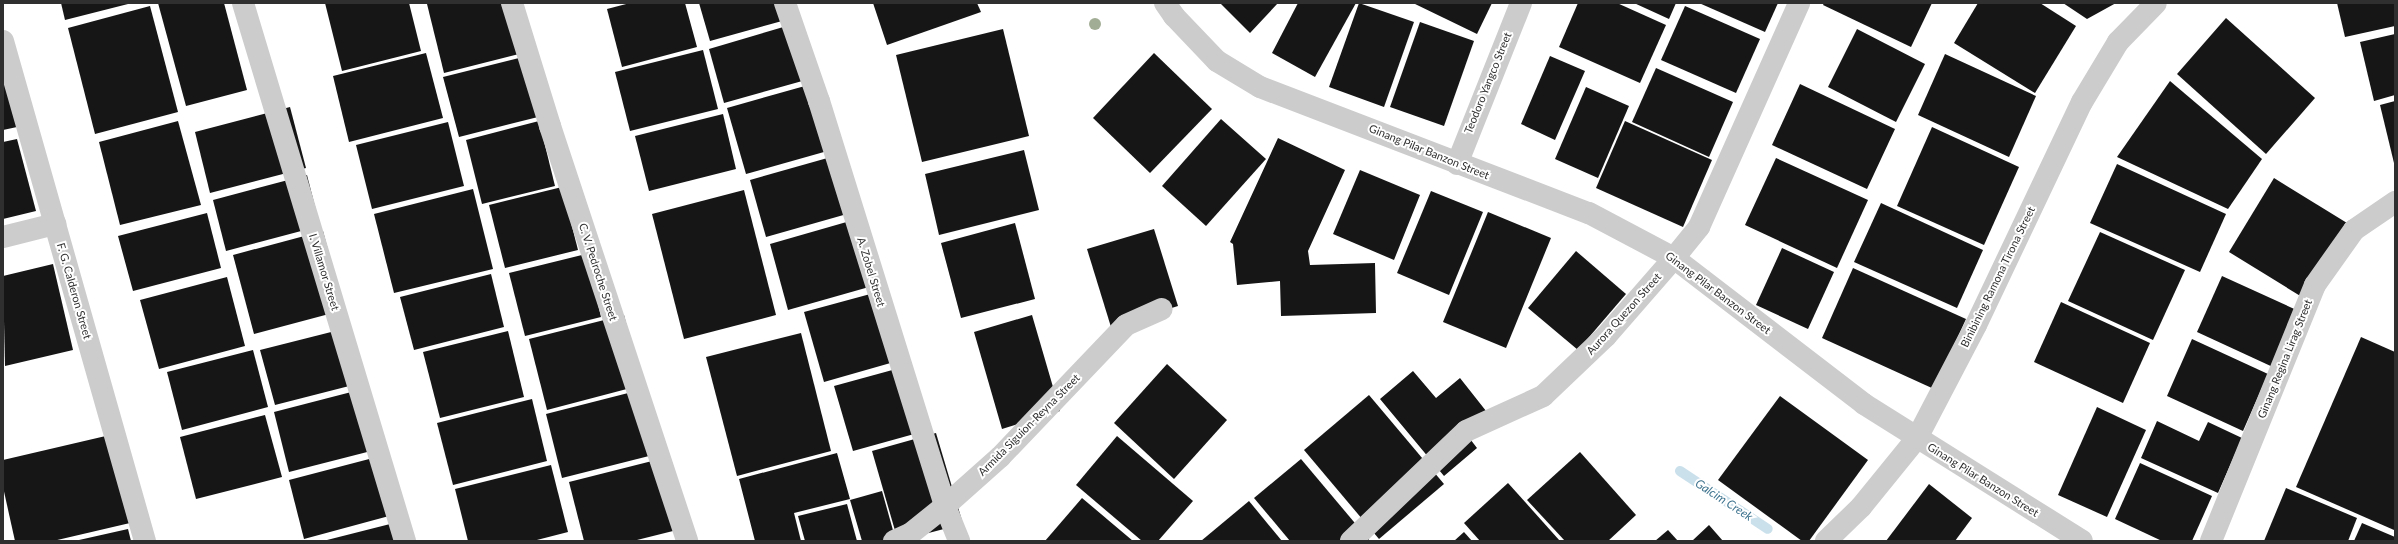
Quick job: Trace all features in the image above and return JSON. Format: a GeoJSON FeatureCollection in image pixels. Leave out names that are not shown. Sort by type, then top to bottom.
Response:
{"type":"FeatureCollection","features":[{"type":"Feature","properties":{"kind":"street","name":"I. Villamor Street"},"geometry":{"type":"LineString","coordinates":[[243,3],[405,541]]}},
{"type":"Feature","properties":{"kind":"street","name":"C. V. Pedroche Street"},"geometry":{"type":"LineString","coordinates":[[512,3],[550,126],[687,541]]}},
{"type":"Feature","properties":{"kind":"street","name":"A. Zobel Street"},"geometry":{"type":"LineString","coordinates":[[785,3],[819,101],[946,506],[959,541]]}},
{"type":"Feature","properties":{"kind":"street","name":"Ginang Pilar Banzon Street"},"geometry":{"type":"LineString","coordinates":[[1165,3],[1174,16],[1218,60],[1260,87],[1457,164],[1589,213],[1674,258],[1864,404],[2082,541]]}},
{"type":"Feature","properties":{"kind":"street","name":"Teodoro Yangco Street"},"geometry":{"type":"LineString","coordinates":[[1457,164],[1521,3]]}},
{"type":"Feature","properties":{"kind":"street","name":"Aurora Quezon Street"},"geometry":{"type":"LineString","coordinates":[[1351,541],[1466,431],[1543,396],[1606,336],[1674,258],[1699,227],[1799,3]]}},
{"type":"Feature","properties":{"kind":"street","name":"Binibining Ramona Tirona Street"},"geometry":{"type":"LineString","coordinates":[[1826,541],[1861,507],[1917,438],[1976,324],[2082,102],[2118,42],[2156,3]]}},
{"type":"Feature","properties":{"kind":"street","name":"F. G. Calderon Street"},"geometry":{"type":"LineString","coordinates":[[3,41],[145,541]]}},
{"type":"Feature","properties":{"kind":"street","name":"Ginang Regina Lirag Street"},"geometry":{"type":"LineString","coordinates":[[2211,541],[2315,285],[2354,230],[2395,202]]}},
{"type":"Feature","properties":{"kind":"street"},"geometry":{"type":"LineString","coordinates":[[3,237],[55,224]]}},
{"type":"Feature","properties":{"kind":"street","name":"Armida Siguion-Reyna Street"},"geometry":{"type":"LineString","coordinates":[[894,541],[910,534],[946,506],[1000,457],[1126,325],[1162,309]]}},
{"type":"Feature","properties":{"kind":"building"},"geometry":{"type":"Polygon","coordinates":[[[61,3],[128,3],[128,4],[65,20],[61,3]]]}},
{"type":"Feature","properties":{"kind":"building"},"geometry":{"type":"Polygon","coordinates":[[[158,3],[224,3],[247,90],[186,106],[158,3]]]}},
{"type":"Feature","properties":{"kind":"building"},"geometry":{"type":"Polygon","coordinates":[[[325,3],[409,3],[421,51],[342,71],[325,3]]]}},
{"type":"Feature","properties":{"kind":"building"},"geometry":{"type":"Polygon","coordinates":[[[510,3],[523,53],[444,73],[427,4],[510,3]]]}},
{"type":"Feature","properties":{"kind":"building"},"geometry":{"type":"Polygon","coordinates":[[[630,3],[685,3],[697,47],[622,67],[607,9],[630,3]]]}},
{"type":"Feature","properties":{"kind":"building"},"geometry":{"type":"Polygon","coordinates":[[[699,3],[789,3],[793,18],[710,41],[699,3]]]}},
{"type":"Feature","properties":{"kind":"building"},"geometry":{"type":"Polygon","coordinates":[[[873,3],[977,3],[981,12],[887,45],[873,3]]]}},
{"type":"Feature","properties":{"kind":"building"},"geometry":{"type":"Polygon","coordinates":[[[1220,3],[1278,3],[1250,33],[1220,3]]]}},
{"type":"Feature","properties":{"kind":"building"},"geometry":{"type":"Polygon","coordinates":[[[1298,3],[1356,3],[1315,77],[1272,53],[1298,3]]]}},
{"type":"Feature","properties":{"kind":"building"},"geometry":{"type":"Polygon","coordinates":[[[1359,3],[1414,22],[1384,107],[1329,87],[1359,3]]]}},
{"type":"Feature","properties":{"kind":"building"},"geometry":{"type":"Polygon","coordinates":[[[1413,3],[1492,3],[1477,34],[1413,3]]]}},
{"type":"Feature","properties":{"kind":"building"},"geometry":{"type":"Polygon","coordinates":[[[1578,3],[1617,3],[1666,25],[1640,83],[1559,47],[1578,3]]]}},
{"type":"Feature","properties":{"kind":"building"},"geometry":{"type":"Polygon","coordinates":[[[1634,3],[1676,3],[1669,19],[1634,3]]]}},
{"type":"Feature","properties":{"kind":"building"},"geometry":{"type":"Polygon","coordinates":[[[1699,3],[1778,3],[1765,32],[1699,3]]]}},
{"type":"Feature","properties":{"kind":"building"},"geometry":{"type":"Polygon","coordinates":[[[1824,3],[1932,3],[1911,47],[1823,5],[1824,3]]]}},
{"type":"Feature","properties":{"kind":"building"},"geometry":{"type":"Polygon","coordinates":[[[1978,3],[2040,3],[2076,26],[2035,93],[1954,43],[1978,3]]]}},
{"type":"Feature","properties":{"kind":"building"},"geometry":{"type":"Polygon","coordinates":[[[2063,3],[2116,3],[2087,19],[2063,3]]]}},
{"type":"Feature","properties":{"kind":"building"},"geometry":{"type":"Polygon","coordinates":[[[2337,3],[2394,3],[2395,26],[2345,37],[2337,3]]]}},
{"type":"Feature","properties":{"kind":"building"},"geometry":{"type":"Polygon","coordinates":[[[150,6],[178,112],[95,134],[68,28],[150,6]]]}},
{"type":"Feature","properties":{"kind":"building"},"geometry":{"type":"Polygon","coordinates":[[[1685,6],[1760,39],[1736,93],[1661,60],[1685,6]]]}},
{"type":"Feature","properties":{"kind":"building"},"geometry":{"type":"Polygon","coordinates":[[[2226,18],[2315,98],[2266,154],[2177,74],[2226,18]]]}},
{"type":"Feature","properties":{"kind":"building"},"geometry":{"type":"Polygon","coordinates":[[[1420,22],[1474,41],[1444,126],[1390,107],[1420,22]]]}},
{"type":"Feature","properties":{"kind":"building"},"geometry":{"type":"Polygon","coordinates":[[[797,23],[813,78],[724,103],[709,49],[797,23]]]}},
{"type":"Feature","properties":{"kind":"building"},"geometry":{"type":"Polygon","coordinates":[[[1003,29],[1029,136],[922,162],[896,55],[1003,29]]]}},
{"type":"Feature","properties":{"kind":"building"},"geometry":{"type":"Polygon","coordinates":[[[1857,29],[1925,64],[1896,122],[1828,87],[1857,29]]]}},
{"type":"Feature","properties":{"kind":"building"},"geometry":{"type":"Polygon","coordinates":[[[2395,34],[2395,95],[2374,101],[2360,42],[2395,34]]]}},
{"type":"Feature","properties":{"kind":"building"},"geometry":{"type":"Polygon","coordinates":[[[703,50],[718,109],[630,131],[615,72],[703,50]]]}},
{"type":"Feature","properties":{"kind":"building"},"geometry":{"type":"Polygon","coordinates":[[[426,53],[443,118],[349,142],[333,76],[426,53]]]}},
{"type":"Feature","properties":{"kind":"building"},"geometry":{"type":"Polygon","coordinates":[[[1154,53],[1212,109],[1150,173],[1093,118],[1154,53]]]}},
{"type":"Feature","properties":{"kind":"building"},"geometry":{"type":"Polygon","coordinates":[[[1945,54],[2036,96],[2009,157],[1918,115],[1945,54]]]}},
{"type":"Feature","properties":{"kind":"building"},"geometry":{"type":"Polygon","coordinates":[[[1550,56],[1585,71],[1555,140],[1521,124],[1550,56]]]}},
{"type":"Feature","properties":{"kind":"building"},"geometry":{"type":"Polygon","coordinates":[[[523,57],[538,117],[459,137],[443,77],[523,57]]]}},
{"type":"Feature","properties":{"kind":"building"},"geometry":{"type":"Polygon","coordinates":[[[1656,68],[1733,102],[1709,157],[1632,122],[1656,68]]]}},
{"type":"Feature","properties":{"kind":"building"},"geometry":{"type":"Polygon","coordinates":[[[3,71],[17,127],[3,130],[3,71]]]}},
{"type":"Feature","properties":{"kind":"building"},"geometry":{"type":"Polygon","coordinates":[[[2170,81],[2262,159],[2228,209],[2117,157],[2170,81]]]}},
{"type":"Feature","properties":{"kind":"building"},"geometry":{"type":"Polygon","coordinates":[[[812,84],[831,150],[746,174],[727,108],[812,84]]]}},
{"type":"Feature","properties":{"kind":"building"},"geometry":{"type":"Polygon","coordinates":[[[1800,84],[1895,129],[1867,189],[1772,145],[1800,84]]]}},
{"type":"Feature","properties":{"kind":"building"},"geometry":{"type":"Polygon","coordinates":[[[1586,87],[1629,106],[1598,178],[1555,159],[1586,87]]]}},
{"type":"Feature","properties":{"kind":"building"},"geometry":{"type":"Polygon","coordinates":[[[2395,101],[2395,163],[2394,163],[2380,105],[2395,101]]]}},
{"type":"Feature","properties":{"kind":"building"},"geometry":{"type":"Polygon","coordinates":[[[290,107],[306,168],[210,193],[195,132],[290,107]]]}},
{"type":"Feature","properties":{"kind":"building"},"geometry":{"type":"Polygon","coordinates":[[[723,114],[736,169],[649,191],[635,136],[723,114]]]}},
{"type":"Feature","properties":{"kind":"building"},"geometry":{"type":"Polygon","coordinates":[[[1221,119],[1266,159],[1206,226],[1162,186],[1221,119]]]}},
{"type":"Feature","properties":{"kind":"building"},"geometry":{"type":"Polygon","coordinates":[[[178,121],[201,205],[120,225],[99,142],[178,121]]]}},
{"type":"Feature","properties":{"kind":"building"},"geometry":{"type":"Polygon","coordinates":[[[539,121],[555,186],[482,204],[466,140],[539,121]]]}},
{"type":"Feature","properties":{"kind":"building"},"geometry":{"type":"Polygon","coordinates":[[[1625,121],[1712,160],[1683,227],[1596,188],[1625,121]]]}},
{"type":"Feature","properties":{"kind":"building"},"geometry":{"type":"Polygon","coordinates":[[[448,122],[464,186],[372,209],[356,145],[448,122]]]}},
{"type":"Feature","properties":{"kind":"building"},"geometry":{"type":"Polygon","coordinates":[[[1932,127],[2019,167],[1984,245],[1897,206],[1932,127]]]}},
{"type":"Feature","properties":{"kind":"building"},"geometry":{"type":"Polygon","coordinates":[[[1278,138],[1345,170],[1308,251],[1310,265],[1375,263],[1376,313],[1281,316],[1280,281],[1237,285],[1233,244],[1230,242],[1278,138]]]}},
{"type":"Feature","properties":{"kind":"building"},"geometry":{"type":"Polygon","coordinates":[[[17,139],[36,211],[3,219],[3,142],[17,139]]]}},
{"type":"Feature","properties":{"kind":"building"},"geometry":{"type":"Polygon","coordinates":[[[1024,150],[1039,210],[939,235],[925,174],[1024,150]]]}},
{"type":"Feature","properties":{"kind":"building"},"geometry":{"type":"Polygon","coordinates":[[[831,157],[847,214],[766,237],[750,180],[831,157]]]}},
{"type":"Feature","properties":{"kind":"building"},"geometry":{"type":"Polygon","coordinates":[[[1776,158],[1868,200],[1837,268],[1745,225],[1776,158]]]}},
{"type":"Feature","properties":{"kind":"building"},"geometry":{"type":"Polygon","coordinates":[[[2117,164],[2226,214],[2200,272],[2090,223],[2117,164]]]}},
{"type":"Feature","properties":{"kind":"building"},"geometry":{"type":"Polygon","coordinates":[[[1360,170],[1420,195],[1394,260],[1333,234],[1360,170]]]}},
{"type":"Feature","properties":{"kind":"building"},"geometry":{"type":"Polygon","coordinates":[[[307,175],[320,226],[226,251],[213,200],[307,175]]]}},
{"type":"Feature","properties":{"kind":"building"},"geometry":{"type":"Polygon","coordinates":[[[2274,178],[2347,223],[2302,297],[2229,252],[2274,178]]]}},
{"type":"Feature","properties":{"kind":"building"},"geometry":{"type":"Polygon","coordinates":[[[562,187],[578,250],[505,268],[489,205],[562,187]]]}},
{"type":"Feature","properties":{"kind":"building"},"geometry":{"type":"Polygon","coordinates":[[[473,189],[493,269],[394,293],[374,214],[473,189]]]}},
{"type":"Feature","properties":{"kind":"building"},"geometry":{"type":"Polygon","coordinates":[[[744,190],[776,315],[684,339],[652,214],[744,190]]]}},
{"type":"Feature","properties":{"kind":"building"},"geometry":{"type":"Polygon","coordinates":[[[1431,191],[1483,212],[1449,295],[1397,273],[1431,191]]]}},
{"type":"Feature","properties":{"kind":"building"},"geometry":{"type":"Polygon","coordinates":[[[1881,203],[1983,250],[1957,308],[1854,262],[1881,203]]]}},
{"type":"Feature","properties":{"kind":"building"},"geometry":{"type":"Polygon","coordinates":[[[1488,212],[1551,238],[1506,348],[1443,322],[1488,212]]]}},
{"type":"Feature","properties":{"kind":"building"},"geometry":{"type":"Polygon","coordinates":[[[207,213],[221,268],[133,291],[118,236],[207,213]]]}},
{"type":"Feature","properties":{"kind":"building"},"geometry":{"type":"Polygon","coordinates":[[[857,219],[876,285],[788,310],[770,244],[857,219]]]}},
{"type":"Feature","properties":{"kind":"building"},"geometry":{"type":"Polygon","coordinates":[[[1015,223],[1035,299],[961,318],[941,243],[1015,223]]]}},
{"type":"Feature","properties":{"kind":"building"},"geometry":{"type":"Polygon","coordinates":[[[1154,229],[1178,306],[1111,327],[1087,249],[1154,229]]]}},
{"type":"Feature","properties":{"kind":"building"},"geometry":{"type":"Polygon","coordinates":[[[323,231],[344,310],[254,334],[233,255],[323,231]]]}},
{"type":"Feature","properties":{"kind":"building"},"geometry":{"type":"Polygon","coordinates":[[[2100,232],[2185,270],[2153,340],[2068,301],[2100,232]]]}},
{"type":"Feature","properties":{"kind":"building"},"geometry":{"type":"Polygon","coordinates":[[[1782,248],[1834,272],[1808,329],[1756,305],[1782,248]]]}},
{"type":"Feature","properties":{"kind":"building"},"geometry":{"type":"Polygon","coordinates":[[[1576,251],[1626,294],[1578,350],[1528,308],[1576,251]]]}},
{"type":"Feature","properties":{"kind":"building"},"geometry":{"type":"Polygon","coordinates":[[[586,254],[601,317],[525,336],[509,273],[586,254]]]}},
{"type":"Feature","properties":{"kind":"building"},"geometry":{"type":"Polygon","coordinates":[[[53,264],[73,350],[5,366],[3,276],[53,264]]]}},
{"type":"Feature","properties":{"kind":"building"},"geometry":{"type":"Polygon","coordinates":[[[1853,268],[1966,319],[1934,389],[1822,338],[1853,268]]]}},
{"type":"Feature","properties":{"kind":"building"},"geometry":{"type":"Polygon","coordinates":[[[491,274],[504,327],[414,350],[400,297],[491,274]]]}},
{"type":"Feature","properties":{"kind":"building"},"geometry":{"type":"Polygon","coordinates":[[[2222,276],[2301,312],[2275,368],[2197,332],[2222,276]]]}},
{"type":"Feature","properties":{"kind":"building"},"geometry":{"type":"Polygon","coordinates":[[[227,277],[245,346],[159,369],[140,300],[227,277]]]}},
{"type":"Feature","properties":{"kind":"building"},"geometry":{"type":"Polygon","coordinates":[[[874,293],[894,362],[824,382],[804,312],[874,293]]]}},
{"type":"Feature","properties":{"kind":"building"},"geometry":{"type":"Polygon","coordinates":[[[2061,302],[2150,343],[2123,403],[2034,362],[2061,302]]]}},
{"type":"Feature","properties":{"kind":"building"},"geometry":{"type":"Polygon","coordinates":[[[624,315],[642,385],[547,410],[529,339],[624,315]]]}},
{"type":"Feature","properties":{"kind":"building"},"geometry":{"type":"Polygon","coordinates":[[[1032,315],[1060,411],[1002,429],[974,332],[1032,315]]]}},
{"type":"Feature","properties":{"kind":"building"},"geometry":{"type":"Polygon","coordinates":[[[343,329],[357,384],[275,405],[260,350],[343,329]]]}},
{"type":"Feature","properties":{"kind":"building"},"geometry":{"type":"Polygon","coordinates":[[[508,331],[524,397],[440,418],[423,352],[508,331]]]}},
{"type":"Feature","properties":{"kind":"building"},"geometry":{"type":"Polygon","coordinates":[[[801,333],[831,451],[737,476],[706,357],[801,333]]]}},
{"type":"Feature","properties":{"kind":"building"},"geometry":{"type":"Polygon","coordinates":[[[2361,337],[2395,352],[2394,530],[2296,487],[2361,337]]]}},
{"type":"Feature","properties":{"kind":"building"},"geometry":{"type":"Polygon","coordinates":[[[2192,339],[2268,374],[2243,431],[2167,396],[2192,339]]]}},
{"type":"Feature","properties":{"kind":"building"},"geometry":{"type":"Polygon","coordinates":[[[253,350],[268,407],[182,430],[167,372],[253,350]]]}},
{"type":"Feature","properties":{"kind":"building"},"geometry":{"type":"Polygon","coordinates":[[[1167,364],[1227,420],[1174,479],[1114,423],[1167,364]]]}},
{"type":"Feature","properties":{"kind":"building"},"geometry":{"type":"Polygon","coordinates":[[[907,366],[925,431],[853,451],[834,386],[907,366]]]}},
{"type":"Feature","properties":{"kind":"building"},"geometry":{"type":"Polygon","coordinates":[[[1413,371],[1436,398],[1460,378],[1490,416],[1467,435],[1477,448],[1444,476],[1380,399],[1413,371]]]}},
{"type":"Feature","properties":{"kind":"building"},"geometry":{"type":"Polygon","coordinates":[[[359,390],[375,450],[289,472],[274,412],[359,390]]]}},
{"type":"Feature","properties":{"kind":"building"},"geometry":{"type":"Polygon","coordinates":[[[636,391],[653,455],[562,478],[546,414],[636,391]]]}},
{"type":"Feature","properties":{"kind":"building"},"geometry":{"type":"Polygon","coordinates":[[[1369,395],[1444,484],[1379,539],[1304,450],[1369,395]]]}},
{"type":"Feature","properties":{"kind":"building"},"geometry":{"type":"Polygon","coordinates":[[[1780,396],[1868,460],[1809,541],[1802,541],[1718,480],[1780,396]]]}},
{"type":"Feature","properties":{"kind":"building"},"geometry":{"type":"Polygon","coordinates":[[[532,399],[547,461],[453,485],[437,423],[532,399]]]}},
{"type":"Feature","properties":{"kind":"building"},"geometry":{"type":"Polygon","coordinates":[[[2097,407],[2146,430],[2107,517],[2058,495],[2097,407]]]}},
{"type":"Feature","properties":{"kind":"building"},"geometry":{"type":"Polygon","coordinates":[[[265,415],[282,477],[196,499],[180,437],[265,415]]]}},
{"type":"Feature","properties":{"kind":"building"},"geometry":{"type":"Polygon","coordinates":[[[2157,421],[2199,441],[2208,422],[2242,438],[2218,493],[2141,458],[2157,421]]]}},
{"type":"Feature","properties":{"kind":"building"},"geometry":{"type":"Polygon","coordinates":[[[936,433],[963,524],[898,541],[872,451],[936,433]]]}},
{"type":"Feature","properties":{"kind":"building"},"geometry":{"type":"Polygon","coordinates":[[[110,435],[130,523],[53,541],[15,541],[3,487],[3,460],[110,435]]]}},
{"type":"Feature","properties":{"kind":"building"},"geometry":{"type":"Polygon","coordinates":[[[1117,436],[1193,501],[1158,541],[1142,541],[1076,485],[1117,436]]]}},
{"type":"Feature","properties":{"kind":"building"},"geometry":{"type":"Polygon","coordinates":[[[1580,452],[1636,515],[1608,541],[1565,541],[1527,500],[1580,452]]]}},
{"type":"Feature","properties":{"kind":"building"},"geometry":{"type":"Polygon","coordinates":[[[837,453],[850,499],[794,513],[801,541],[755,541],[739,479],[837,453]]]}},
{"type":"Feature","properties":{"kind":"building"},"geometry":{"type":"Polygon","coordinates":[[[373,458],[389,516],[304,539],[289,480],[373,458]]]}},
{"type":"Feature","properties":{"kind":"building"},"geometry":{"type":"Polygon","coordinates":[[[660,459],[677,530],[633,541],[584,541],[569,482],[660,459]]]}},
{"type":"Feature","properties":{"kind":"building"},"geometry":{"type":"Polygon","coordinates":[[[1301,459],[1370,541],[1290,541],[1254,498],[1301,459]]]}},
{"type":"Feature","properties":{"kind":"building"},"geometry":{"type":"Polygon","coordinates":[[[2140,463],[2212,496],[2192,541],[2162,541],[2115,519],[2140,463]]]}},
{"type":"Feature","properties":{"kind":"building"},"geometry":{"type":"Polygon","coordinates":[[[551,465],[568,532],[533,541],[468,541],[455,489],[551,465]]]}},
{"type":"Feature","properties":{"kind":"building"},"geometry":{"type":"Polygon","coordinates":[[[1508,483],[1560,541],[1480,541],[1464,523],[1508,483]]]}},
{"type":"Feature","properties":{"kind":"building"},"geometry":{"type":"Polygon","coordinates":[[[1929,484],[1972,518],[1955,541],[1886,541],[1929,484]]]}},
{"type":"Feature","properties":{"kind":"building"},"geometry":{"type":"Polygon","coordinates":[[[2286,488],[2357,518],[2348,541],[2264,541],[2286,488]]]}},
{"type":"Feature","properties":{"kind":"building"},"geometry":{"type":"Polygon","coordinates":[[[882,491],[896,541],[862,541],[850,500],[882,491]]]}},
{"type":"Feature","properties":{"kind":"building"},"geometry":{"type":"Polygon","coordinates":[[[1082,498],[1133,541],[1045,541],[1082,498]]]}},
{"type":"Feature","properties":{"kind":"building"},"geometry":{"type":"Polygon","coordinates":[[[1249,501],[1282,541],[1201,541],[1249,501]]]}},
{"type":"Feature","properties":{"kind":"building"},"geometry":{"type":"Polygon","coordinates":[[[847,504],[857,541],[805,541],[798,516],[847,504]]]}},
{"type":"Feature","properties":{"kind":"building"},"geometry":{"type":"Polygon","coordinates":[[[398,522],[403,541],[327,541],[327,540],[398,522]]]}},
{"type":"Feature","properties":{"kind":"building"},"geometry":{"type":"Polygon","coordinates":[[[2362,523],[2395,537],[2395,541],[2354,541],[2362,523]]]}},
{"type":"Feature","properties":{"kind":"building"},"geometry":{"type":"Polygon","coordinates":[[[1709,525],[1723,541],[1692,541],[1709,525]]]}},
{"type":"Feature","properties":{"kind":"building"},"geometry":{"type":"Polygon","coordinates":[[[128,529],[131,541],[79,541],[79,540],[128,529]]]}},
{"type":"Feature","properties":{"kind":"building"},"geometry":{"type":"Polygon","coordinates":[[[1668,530],[1678,541],[1655,541],[1668,530]]]}},
{"type":"Feature","properties":{"kind":"building"},"geometry":{"type":"Polygon","coordinates":[[[1464,532],[1472,541],[1454,541],[1464,532]]]}},
{"type":"Feature","properties":{"kind":"waterway","name":"Galcim Creek"},"geometry":{"type":"LineString","coordinates":[[1680,471],[1768,529]]}}]}
